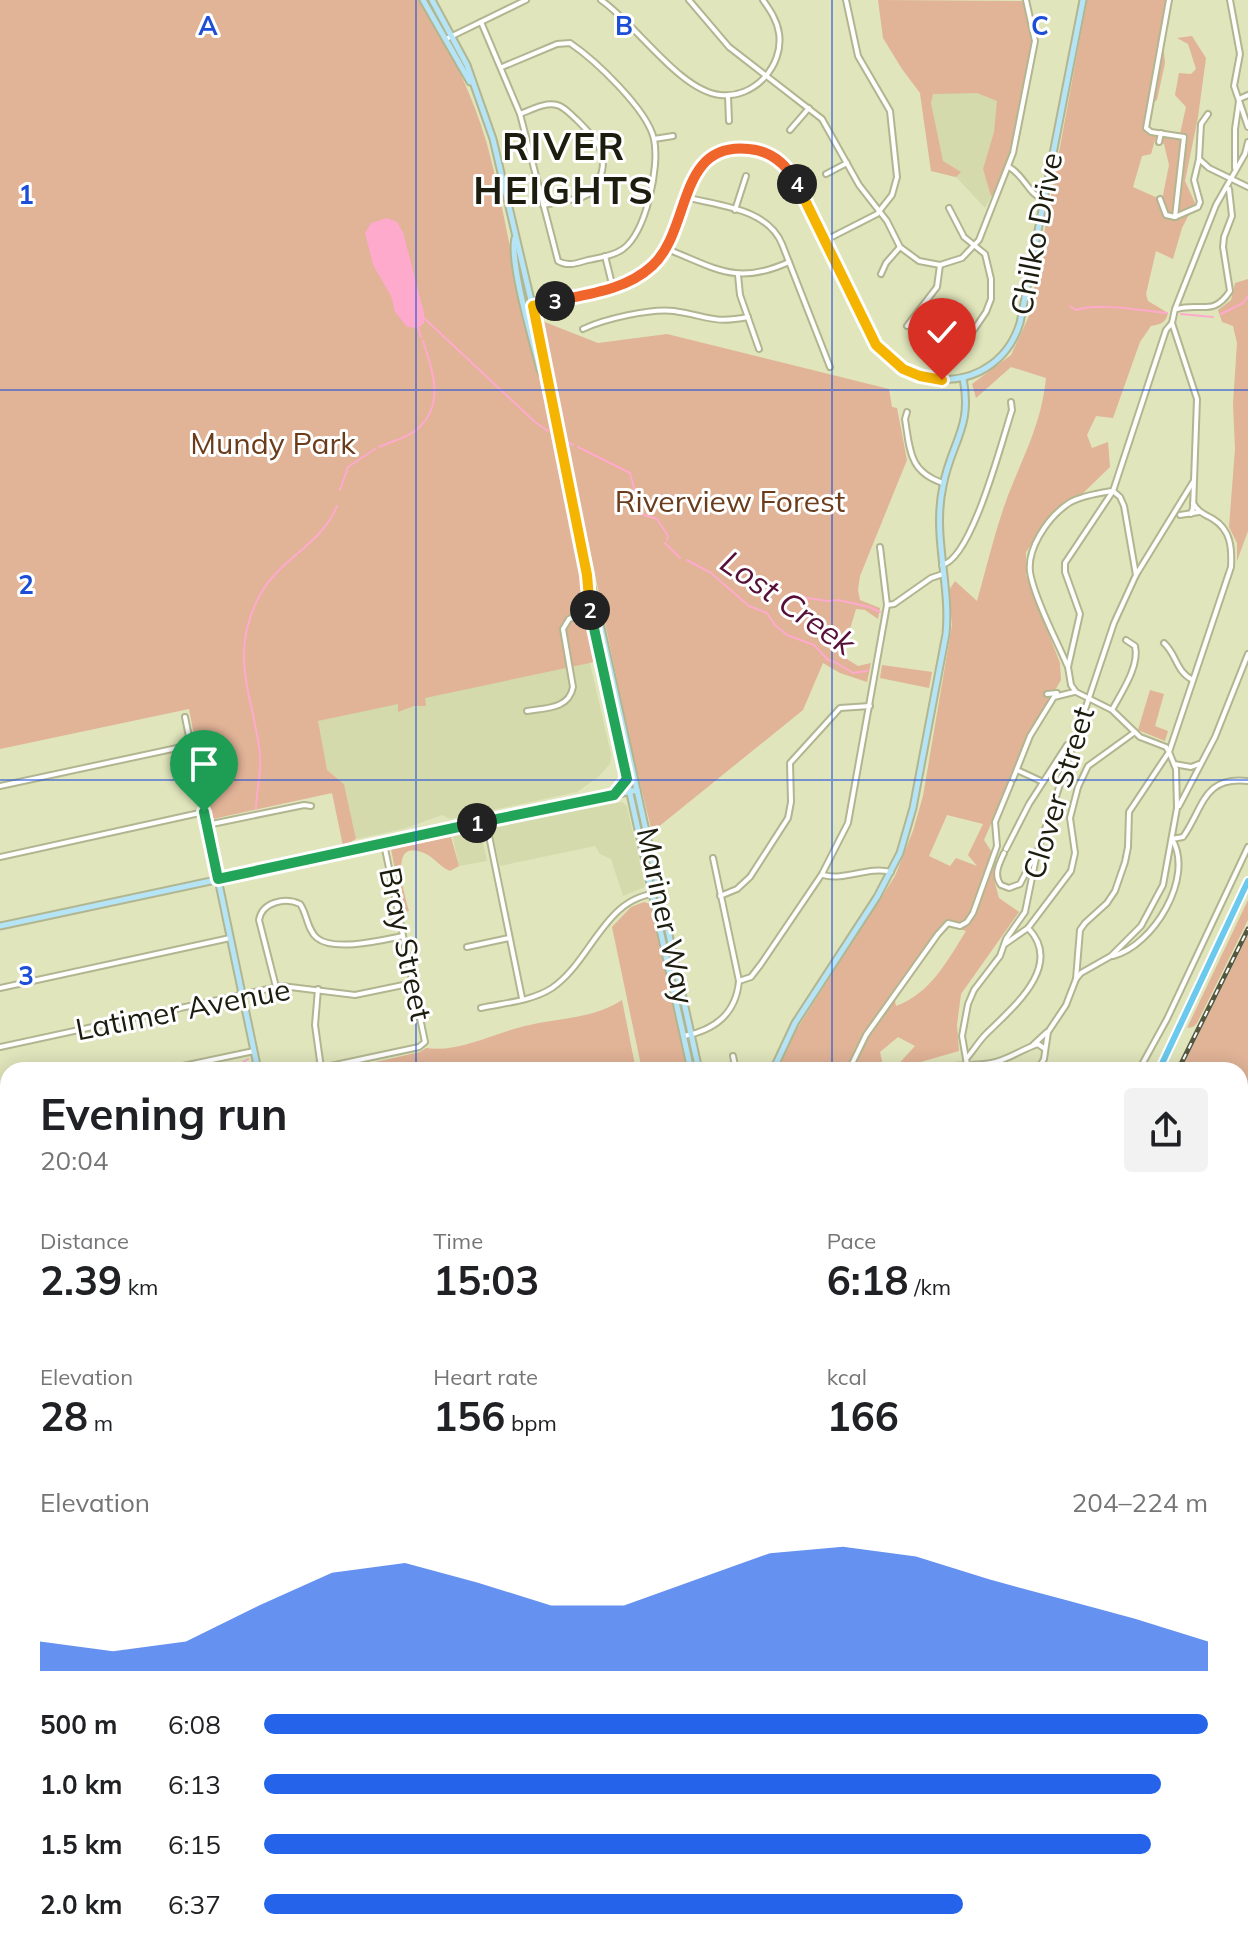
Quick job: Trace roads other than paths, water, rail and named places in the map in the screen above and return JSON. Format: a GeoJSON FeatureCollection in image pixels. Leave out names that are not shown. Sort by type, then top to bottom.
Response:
{"type":"FeatureCollection","features":[{"type":"Feature","properties":{"kind":"main road","name":"Mariner Way"},"geometry":{"type":"LineString","coordinates":[[423,0],[472,84]]}},
{"type":"Feature","properties":{"kind":"main road","name":"Mariner Way"},"geometry":{"type":"LineString","coordinates":[[432,0],[471,74],[493,139],[547,368],[545,379]]}},
{"type":"Feature","properties":{"kind":"main road","name":"Chilko Drive"},"geometry":{"type":"LineString","coordinates":[[525,308],[613,288],[644,273],[667,249],[676,232],[694,175],[715,155],[742,148],[763,152],[789,171],[871,338],[886,357],[924,378],[942,380],[963,378],[995,362],[1017,332],[1083,0]]}},
{"type":"Feature","properties":{"kind":"main road","name":"Mariner Way"},"geometry":{"type":"LineString","coordinates":[[515,238],[512,248],[540,370],[545,379],[587,575],[590,612],[689,1062]]}},
{"type":"Feature","properties":{"kind":"main road"},"geometry":{"type":"LineString","coordinates":[[777,1062],[795,1023],[891,872],[913,808],[944,646],[947,610],[938,522],[943,483],[965,424],[967,403],[963,378]]}},
{"type":"Feature","properties":{"kind":"main road","name":"Mariner Way"},"geometry":{"type":"LineString","coordinates":[[587,575],[697,1062]]}},
{"type":"Feature","properties":{"kind":"main road"},"geometry":{"type":"LineString","coordinates":[[614,795],[627,779]]}},
{"type":"Feature","properties":{"kind":"main road"},"geometry":{"type":"LineString","coordinates":[[0,926],[637,790]]}},
{"type":"Feature","properties":{"kind":"main road"},"geometry":{"type":"LineString","coordinates":[[614,795],[632,803]]}},
{"type":"Feature","properties":{"kind":"main road"},"geometry":{"type":"LineString","coordinates":[[218,879],[256,1062]]}},
{"type":"Feature","properties":{"kind":"main road"},"geometry":{"type":"LineString","coordinates":[[1161,1062],[1248,881]]}},
{"type":"Feature","properties":{"kind":"street"},"geometry":{"type":"LineString","coordinates":[[446,39],[526,0]]}},
{"type":"Feature","properties":{"kind":"street"},"geometry":{"type":"LineString","coordinates":[[601,0],[691,84],[710,93],[728,96],[752,88],[768,75],[776,59],[779,36],[776,22],[764,2],[772,0]]}},
{"type":"Feature","properties":{"kind":"street"},"geometry":{"type":"LineString","coordinates":[[689,0],[729,47],[824,122],[900,247],[919,261],[940,265],[962,258],[975,245],[1016,144],[1035,41],[1026,0]]}},
{"type":"Feature","properties":{"kind":"street"},"geometry":{"type":"LineString","coordinates":[[824,241],[879,212],[892,195],[897,177],[891,114],[858,56],[846,0]]}},
{"type":"Feature","properties":{"kind":"street"},"geometry":{"type":"LineString","coordinates":[[1169,0],[1146,128],[1151,132],[1184,137],[1175,217]]}},
{"type":"Feature","properties":{"kind":"street"},"geometry":{"type":"LineString","coordinates":[[1230,0],[1240,54],[1234,83],[1248,127]]}},
{"type":"Feature","properties":{"kind":"street"},"geometry":{"type":"LineString","coordinates":[[481,22],[502,67],[537,163],[543,205],[560,263],[571,264],[605,256],[625,247],[641,225],[655,171],[654,139],[648,122],[637,106],[570,43],[561,42],[502,67]]}},
{"type":"Feature","properties":{"kind":"street"},"geometry":{"type":"LineString","coordinates":[[1239,99],[1248,95]]}},
{"type":"Feature","properties":{"kind":"street"},"geometry":{"type":"LineString","coordinates":[[728,96],[729,121]]}},
{"type":"Feature","properties":{"kind":"street"},"geometry":{"type":"LineString","coordinates":[[1068,667],[1080,614],[1065,572],[1065,563],[1113,491],[1166,330],[1172,323],[1175,309],[1232,179],[1239,99]]}},
{"type":"Feature","properties":{"kind":"street"},"geometry":{"type":"LineString","coordinates":[[520,114],[547,105],[560,106],[595,138],[602,152],[598,182],[592,193],[543,205]]}},
{"type":"Feature","properties":{"kind":"street"},"geometry":{"type":"LineString","coordinates":[[790,130],[809,108]]}},
{"type":"Feature","properties":{"kind":"street"},"geometry":{"type":"LineString","coordinates":[[1160,199],[1166,215],[1175,217],[1200,205],[1194,180],[1201,124],[1208,114]]}},
{"type":"Feature","properties":{"kind":"street"},"geometry":{"type":"LineString","coordinates":[[1235,129],[1242,123],[1248,127]]}},
{"type":"Feature","properties":{"kind":"street"},"geometry":{"type":"LineString","coordinates":[[1159,142],[1161,133]]}},
{"type":"Feature","properties":{"kind":"street"},"geometry":{"type":"LineString","coordinates":[[654,139],[673,136]]}},
{"type":"Feature","properties":{"kind":"street"},"geometry":{"type":"LineString","coordinates":[[1235,168],[1244,156],[1248,142]]}},
{"type":"Feature","properties":{"kind":"street"},"geometry":{"type":"LineString","coordinates":[[1234,155],[1236,158],[1244,156]]}},
{"type":"Feature","properties":{"kind":"street"},"geometry":{"type":"LineString","coordinates":[[1199,159],[1248,187]]}},
{"type":"Feature","properties":{"kind":"street"},"geometry":{"type":"LineString","coordinates":[[826,174],[847,163]]}},
{"type":"Feature","properties":{"kind":"street"},"geometry":{"type":"LineString","coordinates":[[1008,167],[1022,175],[1034,194],[1044,200]]}},
{"type":"Feature","properties":{"kind":"street"},"geometry":{"type":"LineString","coordinates":[[735,210],[746,176]]}},
{"type":"Feature","properties":{"kind":"street"},"geometry":{"type":"LineString","coordinates":[[1175,309],[1214,306],[1230,291],[1223,247],[1232,216],[1229,189],[1226,188]]}},
{"type":"Feature","properties":{"kind":"street"},"geometry":{"type":"LineString","coordinates":[[685,197],[759,217],[769,224],[778,236],[830,367]]}},
{"type":"Feature","properties":{"kind":"street"},"geometry":{"type":"LineString","coordinates":[[949,208],[961,234],[986,257],[992,288],[984,316],[969,337]]}},
{"type":"Feature","properties":{"kind":"street"},"geometry":{"type":"LineString","coordinates":[[881,274],[900,247]]}},
{"type":"Feature","properties":{"kind":"street"},"geometry":{"type":"LineString","coordinates":[[667,249],[738,275],[761,273],[789,262]]}},
{"type":"Feature","properties":{"kind":"street"},"geometry":{"type":"LineString","coordinates":[[605,256],[613,288]]}},
{"type":"Feature","properties":{"kind":"street"},"geometry":{"type":"LineString","coordinates":[[907,326],[937,287],[940,265]]}},
{"type":"Feature","properties":{"kind":"street"},"geometry":{"type":"LineString","coordinates":[[738,275],[740,295],[759,349]]}},
{"type":"Feature","properties":{"kind":"street"},"geometry":{"type":"LineString","coordinates":[[665,302],[665,311]]}},
{"type":"Feature","properties":{"kind":"street"},"geometry":{"type":"LineString","coordinates":[[583,329],[635,315],[665,311],[720,322],[748,317]]}},
{"type":"Feature","properties":{"kind":"street"},"geometry":{"type":"LineString","coordinates":[[1172,323],[1197,399],[1191,514]]}},
{"type":"Feature","properties":{"kind":"street"},"geometry":{"type":"LineString","coordinates":[[942,565],[955,559],[968,537],[1012,410],[1011,402]]}},
{"type":"Feature","properties":{"kind":"street"},"geometry":{"type":"LineString","coordinates":[[907,412],[905,419],[916,466],[926,477],[943,483]]}},
{"type":"Feature","properties":{"kind":"street"},"geometry":{"type":"LineString","coordinates":[[1193,482],[1178,507],[1180,515],[1199,512]]}},
{"type":"Feature","properties":{"kind":"street"},"geometry":{"type":"LineString","coordinates":[[1113,491],[1124,506],[1136,575]]}},
{"type":"Feature","properties":{"kind":"street"},"geometry":{"type":"LineString","coordinates":[[1076,692],[1031,578],[1029,561],[1055,514],[1072,501],[1113,491]]}},
{"type":"Feature","properties":{"kind":"street"},"geometry":{"type":"LineString","coordinates":[[1031,1046],[1048,1032],[1066,1005],[1076,979],[1080,930],[1107,903],[1121,876],[1128,847],[1130,809],[1169,752],[1231,567],[1232,549],[1227,534],[1188,499],[1182,501]]}},
{"type":"Feature","properties":{"kind":"street","name":"Clover Street"},"geometry":{"type":"LineString","coordinates":[[967,1062],[962,1036],[968,1004],[1025,912],[1037,853],[1114,623],[1136,575],[1178,507]]}},
{"type":"Feature","properties":{"kind":"street","name":"Clover Street"},"geometry":{"type":"LineString","coordinates":[[1166,527],[1180,515]]}},
{"type":"Feature","properties":{"kind":"street"},"geometry":{"type":"LineString","coordinates":[[739,981],[751,977],[758,970],[822,874],[848,823],[887,605],[880,547]]}},
{"type":"Feature","properties":{"kind":"street"},"geometry":{"type":"LineString","coordinates":[[887,605],[894,604],[931,578],[943,574]]}},
{"type":"Feature","properties":{"kind":"street"},"geometry":{"type":"LineString","coordinates":[[527,711],[560,705],[570,698],[573,687],[563,629],[569,619],[597,611]]}},
{"type":"Feature","properties":{"kind":"street"},"geometry":{"type":"LineString","coordinates":[[1112,710],[1127,682],[1137,653],[1135,646],[1126,640]]}},
{"type":"Feature","properties":{"kind":"street"},"geometry":{"type":"LineString","coordinates":[[1164,643],[1173,652],[1180,671],[1193,680]]}},
{"type":"Feature","properties":{"kind":"street"},"geometry":{"type":"LineString","coordinates":[[1177,808],[1215,737],[1248,654]]}},
{"type":"Feature","properties":{"kind":"street"},"geometry":{"type":"LineString","coordinates":[[1047,694],[1076,692],[1112,710],[1135,732],[1166,747],[1177,775],[1177,808],[1163,885],[1141,926],[1111,956]]}},
{"type":"Feature","properties":{"kind":"street"},"geometry":{"type":"LineString","coordinates":[[853,1062],[866,1035],[938,934],[948,923],[960,926],[967,922],[973,913],[997,846],[995,822],[1030,736],[1059,693]]}},
{"type":"Feature","properties":{"kind":"street"},"geometry":{"type":"LineString","coordinates":[[720,896],[746,883],[788,818],[791,809],[790,763],[840,708],[870,706]]}},
{"type":"Feature","properties":{"kind":"street"},"geometry":{"type":"LineString","coordinates":[[185,717],[218,879]]}},
{"type":"Feature","properties":{"kind":"street"},"geometry":{"type":"LineString","coordinates":[[1005,944],[1028,928],[1071,871],[1075,853],[1070,818],[1082,775],[1105,751],[1125,742],[1135,732]]}},
{"type":"Feature","properties":{"kind":"street"},"geometry":{"type":"LineString","coordinates":[[1037,853],[1020,884],[1009,888],[1001,885],[997,877],[1005,851],[1043,782],[1067,745],[1072,743]]}},
{"type":"Feature","properties":{"kind":"street"},"geometry":{"type":"LineString","coordinates":[[0,786],[191,745]]}},
{"type":"Feature","properties":{"kind":"street"},"geometry":{"type":"LineString","coordinates":[[1174,764],[1191,767],[1201,764]]}},
{"type":"Feature","properties":{"kind":"street"},"geometry":{"type":"LineString","coordinates":[[1017,770],[1043,782]]}},
{"type":"Feature","properties":{"kind":"street"},"geometry":{"type":"LineString","coordinates":[[1172,839],[1183,837],[1202,801],[1215,786],[1226,780],[1248,781]]}},
{"type":"Feature","properties":{"kind":"street"},"geometry":{"type":"LineString","coordinates":[[207,825],[311,806]]}},
{"type":"Feature","properties":{"kind":"street"},"geometry":{"type":"LineString","coordinates":[[0,857],[204,812]]}},
{"type":"Feature","properties":{"kind":"street"},"geometry":{"type":"LineString","coordinates":[[486,821],[522,998]]}},
{"type":"Feature","properties":{"kind":"street"},"geometry":{"type":"LineString","coordinates":[[1076,979],[1111,956],[1135,947],[1155,928],[1175,889],[1178,856],[1172,839]]}},
{"type":"Feature","properties":{"kind":"street","name":"Bray Street"},"geometry":{"type":"LineString","coordinates":[[352,1062],[419,1047],[425,1037],[384,844]]}},
{"type":"Feature","properties":{"kind":"street"},"geometry":{"type":"LineString","coordinates":[[1143,1062],[1167,1019],[1248,847]]}},
{"type":"Feature","properties":{"kind":"street"},"geometry":{"type":"LineString","coordinates":[[684,1036],[707,1030],[725,1017],[735,1000],[739,981],[713,858]]}},
{"type":"Feature","properties":{"kind":"street"},"geometry":{"type":"LineString","coordinates":[[822,874],[837,876],[876,870],[891,872]]}},
{"type":"Feature","properties":{"kind":"street"},"geometry":{"type":"LineString","coordinates":[[481,1008],[541,994],[553,987],[620,907],[630,899],[661,893]]}},
{"type":"Feature","properties":{"kind":"street"},"geometry":{"type":"LineString","coordinates":[[276,987],[259,920],[261,912],[269,904],[287,900],[300,904],[312,931],[320,940],[360,944],[403,936]]}},
{"type":"Feature","properties":{"kind":"street"},"geometry":{"type":"LineString","coordinates":[[967,1062],[984,1035],[1010,1014],[1030,989],[1037,973],[1039,944],[1028,928]]}},
{"type":"Feature","properties":{"kind":"street"},"geometry":{"type":"LineString","coordinates":[[0,988],[230,938]]}},
{"type":"Feature","properties":{"kind":"street"},"geometry":{"type":"LineString","coordinates":[[467,947],[509,938]]}},
{"type":"Feature","properties":{"kind":"street"},"geometry":{"type":"LineString","coordinates":[[1078,966],[1088,969]]}},
{"type":"Feature","properties":{"kind":"street","name":"Latimer Avenue"},"geometry":{"type":"LineString","coordinates":[[0,1047],[276,987],[291,986],[355,995],[413,983]]}},
{"type":"Feature","properties":{"kind":"street"},"geometry":{"type":"LineString","coordinates":[[318,989],[315,1025],[320,1062]]}},
{"type":"Feature","properties":{"kind":"street"},"geometry":{"type":"LineString","coordinates":[[1042,1062],[1048,1032]]}},
{"type":"Feature","properties":{"kind":"street"},"geometry":{"type":"LineString","coordinates":[[967,1062],[996,1062],[1038,1044],[1045,1050]]}},
{"type":"Feature","properties":{"kind":"street"},"geometry":{"type":"LineString","coordinates":[[202,1062],[254,1051]]}},
{"type":"Feature","properties":{"kind":"street"},"geometry":{"type":"LineString","coordinates":[[733,1056],[734,1062]]}},
{"type":"Feature","properties":{"kind":"waterway"},"geometry":{"type":"LineString","coordinates":[[1221,314],[1243,303],[1248,296]]}},
{"type":"Feature","properties":{"kind":"waterway"},"geometry":{"type":"LineString","coordinates":[[1070,306],[1076,310],[1110,307],[1167,313]]}},
{"type":"Feature","properties":{"kind":"waterway"},"geometry":{"type":"LineString","coordinates":[[1181,314],[1213,317]]}},
{"type":"Feature","properties":{"kind":"waterway","name":"Lost Creek"},"geometry":{"type":"LineString","coordinates":[[424,318],[548,431]]}},
{"type":"Feature","properties":{"kind":"waterway"},"geometry":{"type":"LineString","coordinates":[[418,328],[421,337]]}},
{"type":"Feature","properties":{"kind":"waterway"},"geometry":{"type":"LineString","coordinates":[[379,447],[411,434],[425,422],[431,411],[433,377],[423,341]]}},
{"type":"Feature","properties":{"kind":"waterway","name":"Lost Creek"},"geometry":{"type":"LineString","coordinates":[[567,442],[573,445]]}},
{"type":"Feature","properties":{"kind":"waterway","name":"Lost Creek"},"geometry":{"type":"LineString","coordinates":[[578,447],[630,473],[640,510],[644,515],[657,519],[668,536],[667,540]]}},
{"type":"Feature","properties":{"kind":"waterway"},"geometry":{"type":"LineString","coordinates":[[340,490],[348,467],[375,449]]}},
{"type":"Feature","properties":{"kind":"waterway"},"geometry":{"type":"LineString","coordinates":[[256,809],[260,754],[244,655],[251,615],[269,581],[321,531],[337,506]]}},
{"type":"Feature","properties":{"kind":"waterway","name":"Lost Creek"},"geometry":{"type":"LineString","coordinates":[[665,543],[680,558]]}},
{"type":"Feature","properties":{"kind":"waterway","name":"Lost Creek"},"geometry":{"type":"LineString","coordinates":[[687,560],[711,573],[749,606],[767,613],[787,635],[814,645],[828,660],[853,673],[867,671]]}},
{"type":"Feature","properties":{"kind":"waterway"},"geometry":{"type":"LineString","coordinates":[[794,596],[838,600],[880,612]]}},
{"type":"Feature","properties":{"kind":"waterway"},"geometry":{"type":"LineString","coordinates":[[243,1062],[248,1059]]}},
{"type":"Feature","properties":{"kind":"railway"},"geometry":{"type":"LineString","coordinates":[[1182,1062],[1248,929]]}},
{"type":"Feature","properties":{"kind":"district","name":"RIVER HEIGHTS"},"geometry":{"type":"Point","coordinates":[564,169]}},
{"type":"Feature","properties":{"kind":"park label","name":"Mundy Park"},"geometry":{"type":"Point","coordinates":[273,444]}},
{"type":"Feature","properties":{"kind":"park label","name":"Riverview Forest"},"geometry":{"type":"Point","coordinates":[730,502]}}]}
